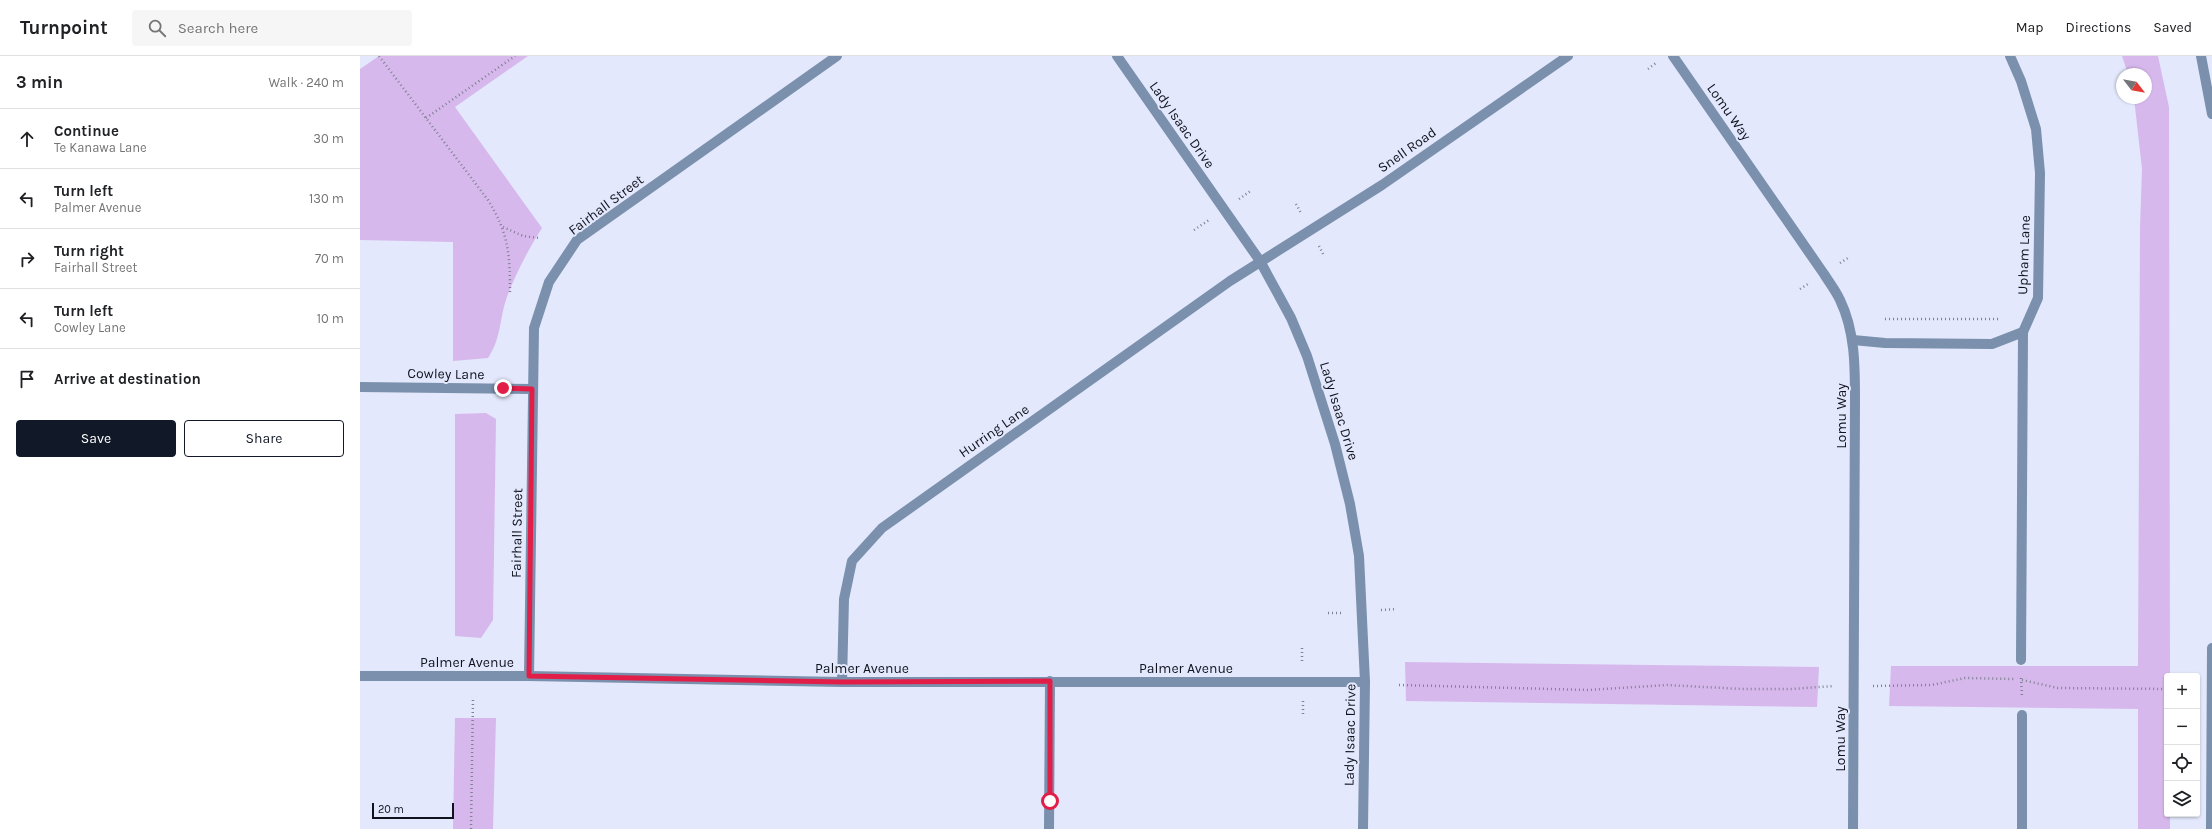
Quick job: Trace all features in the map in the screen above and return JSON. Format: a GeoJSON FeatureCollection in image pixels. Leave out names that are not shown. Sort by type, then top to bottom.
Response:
{"type":"FeatureCollection","features":[{"type":"Feature","properties":{"kind":"street","name":"Fairhall Street"},"geometry":{"type":"LineString","coordinates":[[529,676],[534,328],[549,282],[577,240],[837,56]]}},
{"type":"Feature","properties":{"kind":"street","name":"Lady Isaac Drive"},"geometry":{"type":"LineString","coordinates":[[1117,56],[1260,261],[1291,318],[1307,356],[1337,451],[1350,504],[1359,556],[1365,682],[1363,829]]}},
{"type":"Feature","properties":{"kind":"street","name":"Snell Road"},"geometry":{"type":"LineString","coordinates":[[1260,261],[1382,185],[1568,56]]}},
{"type":"Feature","properties":{"kind":"street","name":"Lomu Way"},"geometry":{"type":"LineString","coordinates":[[1673,56],[1828,280],[1842,305],[1852,340],[1855,399],[1853,829]]}},
{"type":"Feature","properties":{"kind":"street","name":"Upham Lane"},"geometry":{"type":"LineString","coordinates":[[2010,56],[2022,81],[2036,129],[2040,173],[2038,298],[2024,332]]}},
{"type":"Feature","properties":{"kind":"street"},"geometry":{"type":"LineString","coordinates":[[2201,56],[2212,114]]}},
{"type":"Feature","properties":{"kind":"street","name":"Hurring Lane"},"geometry":{"type":"LineString","coordinates":[[842,682],[844,599],[852,561],[882,528],[1260,261]]}},
{"type":"Feature","properties":{"kind":"street"},"geometry":{"type":"LineString","coordinates":[[1852,340],[1885,343],[1992,344],[2024,332],[2021,660]]}},
{"type":"Feature","properties":{"kind":"street","name":"Cowley Lane"},"geometry":{"type":"LineString","coordinates":[[360,386],[532,389]]}},
{"type":"Feature","properties":{"kind":"street"},"geometry":{"type":"LineString","coordinates":[[2211,829],[2212,648]]}},
{"type":"Feature","properties":{"kind":"street","name":"Palmer Avenue"},"geometry":{"type":"LineString","coordinates":[[360,676],[529,676],[842,682],[1365,682]]}},
{"type":"Feature","properties":{"kind":"street"},"geometry":{"type":"LineString","coordinates":[[1049,829],[1050,681]]}},
{"type":"Feature","properties":{"kind":"street"},"geometry":{"type":"LineString","coordinates":[[2022,716],[2022,829]]}},
{"type":"Feature","properties":{"kind":"path"},"geometry":{"type":"LineString","coordinates":[[379,56],[488,200],[503,226],[508,248],[510,295]]}},
{"type":"Feature","properties":{"kind":"path"},"geometry":{"type":"LineString","coordinates":[[426,118],[515,56]]}},
{"type":"Feature","properties":{"kind":"path"},"geometry":{"type":"LineString","coordinates":[[503,226],[523,236],[539,238]]}},
{"type":"Feature","properties":{"kind":"path"},"geometry":{"type":"LineString","coordinates":[[1885,319],[2002,319]]}},
{"type":"Feature","properties":{"kind":"path"},"geometry":{"type":"LineString","coordinates":[[2021,660],[2022,716]]}},
{"type":"Feature","properties":{"kind":"path"},"geometry":{"type":"LineString","coordinates":[[1399,685],[1588,690],[1668,685],[1742,689],[1932,685],[1965,678],[2006,677],[2058,688],[2164,689]]}},
{"type":"Feature","properties":{"kind":"path"},"geometry":{"type":"LineString","coordinates":[[471,829],[473,697]]}},
{"type":"Feature","properties":{"kind":"shaded area"},"geometry":{"type":"Polygon","coordinates":[[[379,56],[528,56],[455,107],[542,228],[523,262],[507,297],[496,343],[488,358],[453,361],[453,242],[360,240],[360,69],[379,56]]]}},
{"type":"Feature","properties":{"kind":"shaded area"},"geometry":{"type":"Polygon","coordinates":[[[2122,56],[2158,56],[2169,107],[2170,673],[2164,673],[2164,817],[2170,817],[2170,829],[2138,829],[2138,709],[1889,706],[1891,666],[2138,666],[2140,227],[2142,169],[2135,104],[2152,104],[2152,68],[2126,68],[2122,56]]]}},
{"type":"Feature","properties":{"kind":"shaded area"},"geometry":{"type":"Polygon","coordinates":[[[486,413],[496,419],[493,620],[481,638],[455,636],[455,414],[486,413]]]}},
{"type":"Feature","properties":{"kind":"shaded area"},"geometry":{"type":"Polygon","coordinates":[[[1405,662],[1819,667],[1817,707],[1406,701],[1405,662]]]}},
{"type":"Feature","properties":{"kind":"shaded area"},"geometry":{"type":"Polygon","coordinates":[[[455,718],[496,718],[493,829],[453,829],[455,718]]]}},
{"type":"Feature","properties":{"kind":"route"},"geometry":{"type":"LineString","coordinates":[[503,388],[532,389],[529,676],[842,682],[1050,681],[1050,801]]}}]}
